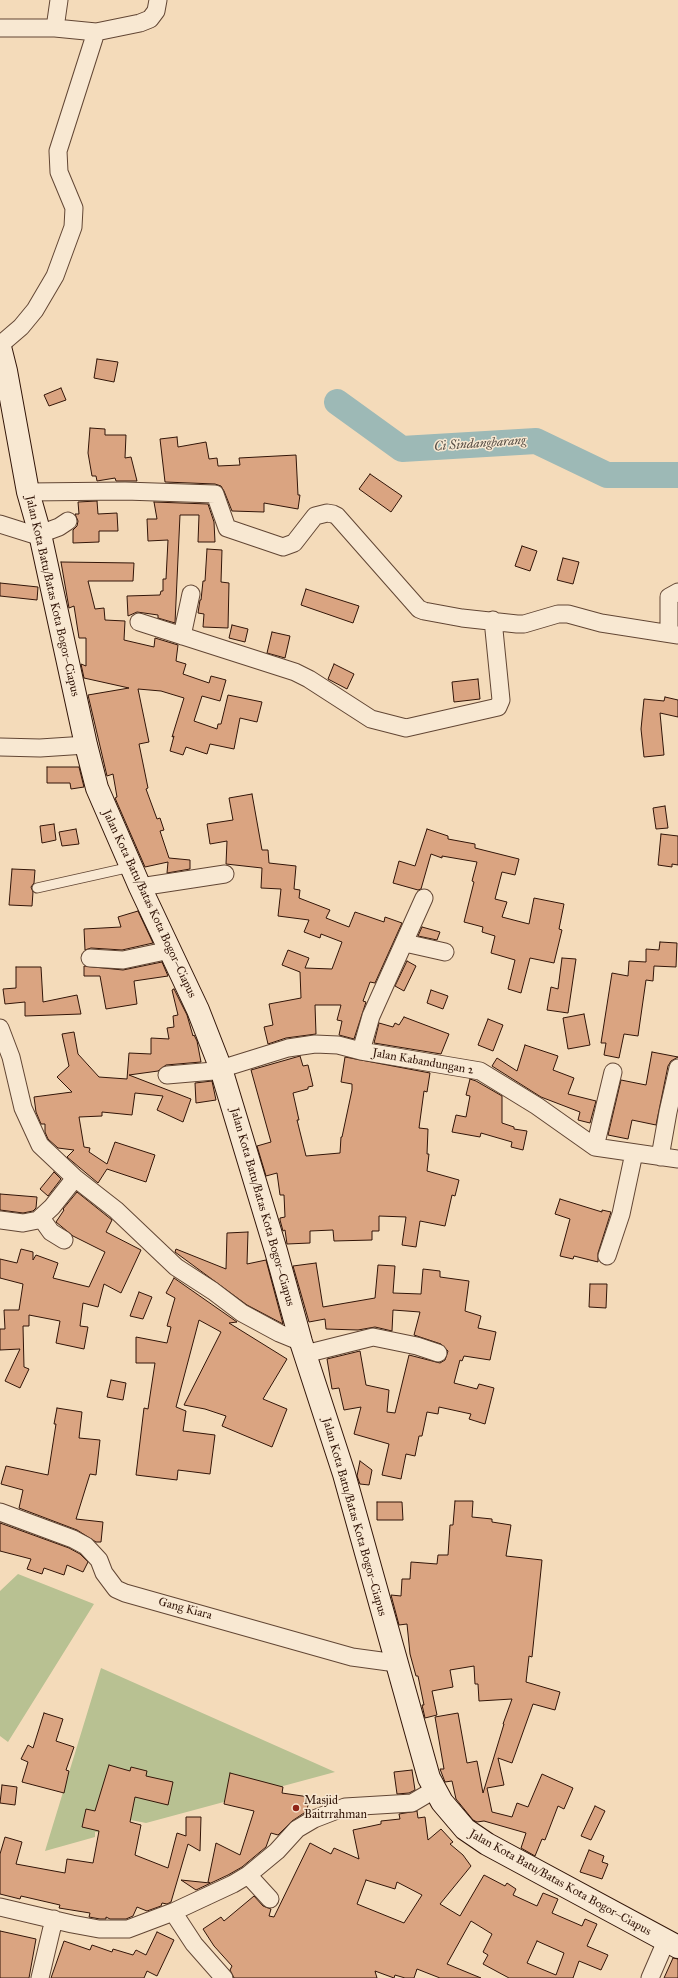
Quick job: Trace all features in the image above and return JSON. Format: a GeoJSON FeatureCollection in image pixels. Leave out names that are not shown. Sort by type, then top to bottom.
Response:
{"type":"FeatureCollection","features":[{"type":"Feature","properties":{"kind":"main road","name":"Jalan Kota Batu/Batas Kota Bogor–Ciapus"},"geometry":{"type":"LineString","coordinates":[[0,346],[5,364],[28,492],[40,536],[86,745],[97,788],[140,887],[198,1010],[221,1068],[276,1251],[303,1348],[344,1474],[424,1765],[434,1790],[452,1815],[471,1833],[672,1944]]}},
{"type":"Feature","properties":{"kind":"street"},"geometry":{"type":"LineString","coordinates":[[55,28],[59,0]]}},
{"type":"Feature","properties":{"kind":"street"},"geometry":{"type":"LineString","coordinates":[[0,28],[55,28],[96,32],[140,24],[150,19],[156,11],[158,0]]}},
{"type":"Feature","properties":{"kind":"street"},"geometry":{"type":"LineString","coordinates":[[0,346],[21,327],[35,310],[55,276],[72,227],[74,208],[59,172],[58,151],[96,32]]}},
{"type":"Feature","properties":{"kind":"street"},"geometry":{"type":"LineString","coordinates":[[28,492],[125,491],[215,494],[226,528],[283,547],[288,547],[294,543],[315,516],[327,513],[332,514],[337,516],[419,609],[462,618],[524,624],[558,614],[568,614],[601,623],[674,634],[669,597],[678,592]]}},
{"type":"Feature","properties":{"kind":"street"},"geometry":{"type":"LineString","coordinates":[[0,524],[40,536],[59,528],[68,522]]}},
{"type":"Feature","properties":{"kind":"street"},"geometry":{"type":"LineString","coordinates":[[182,636],[191,594]]}},
{"type":"Feature","properties":{"kind":"street"},"geometry":{"type":"LineString","coordinates":[[139,622],[295,672],[309,679],[371,718],[406,728],[498,707],[501,700],[493,620]]}},
{"type":"Feature","properties":{"kind":"street"},"geometry":{"type":"LineString","coordinates":[[0,747],[40,748],[86,745]]}},
{"type":"Feature","properties":{"kind":"street"},"geometry":{"type":"LineString","coordinates":[[140,887],[225,874]]}},
{"type":"Feature","properties":{"kind":"street"},"geometry":{"type":"LineString","coordinates":[[361,1051],[376,1005],[424,898]]}},
{"type":"Feature","properties":{"kind":"street"},"geometry":{"type":"LineString","coordinates":[[405,943],[445,952]]}},
{"type":"Feature","properties":{"kind":"street"},"geometry":{"type":"LineString","coordinates":[[90,958],[123,960],[170,950]]}},
{"type":"Feature","properties":{"kind":"street"},"geometry":{"type":"LineString","coordinates":[[0,1028],[11,1057],[23,1108],[40,1145],[75,1178],[116,1210],[176,1267],[213,1291],[242,1314],[279,1333],[303,1348],[373,1337],[411,1344],[438,1353]]}},
{"type":"Feature","properties":{"kind":"street","name":"Jalan Kabandungan 2"},"geometry":{"type":"LineString","coordinates":[[167,1075],[214,1071],[288,1048],[315,1044],[338,1044],[361,1051],[480,1071],[537,1106],[595,1147],[678,1160]]}},
{"type":"Feature","properties":{"kind":"street"},"geometry":{"type":"LineString","coordinates":[[660,1157],[678,1068]]}},
{"type":"Feature","properties":{"kind":"street"},"geometry":{"type":"LineString","coordinates":[[595,1147],[613,1072]]}},
{"type":"Feature","properties":{"kind":"street"},"geometry":{"type":"LineString","coordinates":[[607,1256],[621,1214],[634,1153]]}},
{"type":"Feature","properties":{"kind":"street"},"geometry":{"type":"LineString","coordinates":[[0,1220],[31,1223],[41,1218],[75,1178]]}},
{"type":"Feature","properties":{"kind":"street"},"geometry":{"type":"LineString","coordinates":[[41,1218],[51,1232],[64,1240]]}},
{"type":"Feature","properties":{"kind":"street","name":"Gang Kiara"},"geometry":{"type":"LineString","coordinates":[[0,1512],[73,1539],[86,1546],[99,1560],[104,1573],[116,1589],[125,1593],[352,1657],[396,1662]]}},
{"type":"Feature","properties":{"kind":"street"},"geometry":{"type":"LineString","coordinates":[[0,1907],[54,1920],[99,1928],[124,1930],[173,1912],[224,1889],[248,1875],[277,1851],[297,1830],[314,1819],[345,1807],[412,1803],[434,1790]]}},
{"type":"Feature","properties":{"kind":"street"},"geometry":{"type":"LineString","coordinates":[[248,1875],[270,1900]]}},
{"type":"Feature","properties":{"kind":"street"},"geometry":{"type":"LineString","coordinates":[[173,1912],[194,1944],[224,1978]]}},
{"type":"Feature","properties":{"kind":"street"},"geometry":{"type":"LineString","coordinates":[[40,1978],[54,1920]]}},
{"type":"Feature","properties":{"kind":"street"},"geometry":{"type":"LineString","coordinates":[[650,1978],[672,1944]]}},
{"type":"Feature","properties":{"kind":"lane"},"geometry":{"type":"LineString","coordinates":[[37,888],[131,867]]}},
{"type":"Feature","properties":{"kind":"green space"},"geometry":{"type":"Polygon","coordinates":[[[18,1574],[94,1604],[8,1742],[0,1736],[0,1591],[18,1574]]]}},
{"type":"Feature","properties":{"kind":"green space"},"geometry":{"type":"Polygon","coordinates":[[[101,1668],[335,1772],[146,1823],[115,1817],[109,1833],[95,1832],[95,1837],[45,1851],[101,1668]]]}},
{"type":"Feature","properties":{"kind":"building"},"geometry":{"type":"Polygon","coordinates":[[[97,359],[118,362],[114,382],[94,378],[97,359]]]}},
{"type":"Feature","properties":{"kind":"building"},"geometry":{"type":"Polygon","coordinates":[[[61,388],[66,400],[49,406],[44,395],[61,388]]]}},
{"type":"Feature","properties":{"kind":"building"},"geometry":{"type":"Polygon","coordinates":[[[90,428],[105,429],[105,435],[126,435],[125,458],[131,457],[137,481],[116,481],[115,478],[97,481],[96,476],[92,476],[88,453],[90,428]]]}},
{"type":"Feature","properties":{"kind":"building"},"geometry":{"type":"Polygon","coordinates":[[[177,437],[178,447],[206,442],[209,459],[217,458],[218,466],[240,465],[239,458],[296,455],[298,495],[300,495],[298,509],[264,503],[264,512],[232,511],[221,486],[215,484],[165,482],[160,439],[177,437]]]}},
{"type":"Feature","properties":{"kind":"building"},"geometry":{"type":"Polygon","coordinates":[[[370,474],[402,496],[391,512],[359,489],[370,474]]]}},
{"type":"Feature","properties":{"kind":"building"},"geometry":{"type":"Polygon","coordinates":[[[97,501],[98,514],[117,513],[118,531],[99,531],[99,542],[73,543],[73,530],[77,526],[78,521],[75,514],[79,514],[78,502],[97,501]]]}},
{"type":"Feature","properties":{"kind":"building"},"geometry":{"type":"Polygon","coordinates":[[[154,502],[208,504],[214,522],[215,542],[198,542],[199,515],[180,515],[175,623],[158,618],[158,615],[137,612],[128,616],[127,596],[160,595],[161,591],[163,591],[163,579],[166,579],[168,540],[148,541],[147,519],[157,519],[154,502]]]}},
{"type":"Feature","properties":{"kind":"building"},"geometry":{"type":"Polygon","coordinates":[[[522,546],[537,551],[530,571],[515,566],[522,546]]]}},
{"type":"Feature","properties":{"kind":"building"},"geometry":{"type":"Polygon","coordinates":[[[207,549],[222,550],[221,582],[229,583],[228,628],[203,627],[204,614],[198,613],[203,581],[205,581],[207,549]]]}},
{"type":"Feature","properties":{"kind":"building"},"geometry":{"type":"Polygon","coordinates":[[[563,558],[579,562],[573,584],[557,580],[563,558]]]}},
{"type":"Feature","properties":{"kind":"building"},"geometry":{"type":"Polygon","coordinates":[[[61,562],[134,563],[133,581],[88,581],[95,609],[104,608],[105,620],[125,621],[124,640],[154,647],[155,638],[178,645],[176,661],[186,664],[183,674],[209,683],[211,676],[226,680],[220,701],[202,696],[194,721],[217,729],[218,724],[221,724],[228,695],[262,702],[257,722],[240,718],[234,749],[210,744],[207,754],[186,747],[183,755],[170,751],[174,736],[172,737],[184,698],[161,691],[138,689],[149,742],[139,744],[148,788],[146,789],[157,819],[160,818],[164,830],[160,831],[169,858],[190,860],[190,869],[167,873],[168,862],[145,867],[115,798],[117,797],[113,774],[107,776],[88,695],[129,688],[84,678],[81,664],[86,666],[86,638],[79,638],[74,606],[69,608],[61,562]]]}},
{"type":"Feature","properties":{"kind":"building"},"geometry":{"type":"Polygon","coordinates":[[[0,583],[38,587],[37,600],[0,596],[0,583]]]}},
{"type":"Feature","properties":{"kind":"building"},"geometry":{"type":"Polygon","coordinates":[[[306,589],[359,606],[353,623],[301,605],[306,589]]]}},
{"type":"Feature","properties":{"kind":"building"},"geometry":{"type":"Polygon","coordinates":[[[232,625],[248,629],[245,642],[229,638],[232,625]]]}},
{"type":"Feature","properties":{"kind":"building"},"geometry":{"type":"Polygon","coordinates":[[[272,632],[290,636],[285,658],[267,653],[272,632]]]}},
{"type":"Feature","properties":{"kind":"building"},"geometry":{"type":"Polygon","coordinates":[[[334,664],[354,674],[347,689],[328,679],[334,664]]]}},
{"type":"Feature","properties":{"kind":"building"},"geometry":{"type":"Polygon","coordinates":[[[478,679],[480,699],[454,702],[452,682],[478,679]]]}},
{"type":"Feature","properties":{"kind":"building"},"geometry":{"type":"Polygon","coordinates":[[[665,697],[678,700],[678,717],[660,713],[664,755],[644,757],[641,729],[644,699],[664,701],[665,697]]]}},
{"type":"Feature","properties":{"kind":"building"},"geometry":{"type":"Polygon","coordinates":[[[47,767],[79,767],[84,787],[71,789],[70,783],[47,783],[47,767]]]}},
{"type":"Feature","properties":{"kind":"building"},"geometry":{"type":"Polygon","coordinates":[[[252,794],[262,850],[268,850],[269,863],[296,866],[294,889],[300,890],[299,898],[330,910],[326,918],[349,927],[355,912],[384,922],[385,917],[402,923],[375,983],[370,982],[363,1001],[366,1002],[354,1039],[339,1035],[342,1021],[337,1020],[341,1005],[315,1005],[316,1034],[286,1038],[268,1044],[264,1027],[273,1025],[269,1004],[301,998],[300,972],[282,965],[288,950],[309,958],[305,968],[332,969],[342,942],[321,934],[320,938],[304,932],[309,920],[278,916],[281,889],[261,888],[262,868],[226,864],[227,841],[210,844],[207,824],[233,820],[229,798],[252,794]]]}},
{"type":"Feature","properties":{"kind":"building"},"geometry":{"type":"Polygon","coordinates":[[[665,806],[668,828],[656,829],[653,808],[665,806]]]}},
{"type":"Feature","properties":{"kind":"building"},"geometry":{"type":"Polygon","coordinates":[[[54,824],[56,840],[42,843],[40,826],[54,824]]]}},
{"type":"Feature","properties":{"kind":"building"},"geometry":{"type":"Polygon","coordinates":[[[76,829],[79,844],[62,846],[59,832],[76,829]]]}},
{"type":"Feature","properties":{"kind":"building"},"geometry":{"type":"Polygon","coordinates":[[[427,829],[448,836],[448,839],[475,844],[475,848],[519,859],[515,875],[502,872],[495,899],[507,902],[502,917],[529,924],[534,898],[564,904],[559,929],[562,930],[554,963],[530,958],[521,993],[508,989],[515,960],[491,953],[495,936],[482,932],[483,927],[464,922],[474,882],[472,881],[477,862],[442,856],[442,858],[431,854],[421,889],[418,890],[393,883],[399,861],[415,866],[427,829]]]}},
{"type":"Feature","properties":{"kind":"building"},"geometry":{"type":"Polygon","coordinates":[[[661,834],[678,836],[678,865],[672,864],[672,867],[658,865],[661,834]]]}},
{"type":"Feature","properties":{"kind":"building"},"geometry":{"type":"Polygon","coordinates":[[[12,869],[35,870],[34,883],[31,887],[33,892],[32,906],[9,905],[12,869]]]}},
{"type":"Feature","properties":{"kind":"building"},"geometry":{"type":"Polygon","coordinates":[[[138,911],[153,943],[122,950],[91,948],[85,950],[84,929],[121,927],[118,917],[138,911]]]}},
{"type":"Feature","properties":{"kind":"building"},"geometry":{"type":"Polygon","coordinates":[[[422,927],[440,932],[437,940],[418,936],[422,927]]]}},
{"type":"Feature","properties":{"kind":"building"},"geometry":{"type":"Polygon","coordinates":[[[660,942],[677,943],[676,967],[654,966],[653,981],[646,980],[638,1036],[624,1034],[619,1058],[604,1055],[606,1043],[601,1043],[612,973],[628,976],[629,961],[646,962],[646,949],[659,950],[660,942]]]}},
{"type":"Feature","properties":{"kind":"building"},"geometry":{"type":"Polygon","coordinates":[[[562,958],[576,959],[568,1013],[547,1010],[551,987],[558,989],[562,958]]]}},
{"type":"Feature","properties":{"kind":"building"},"geometry":{"type":"Polygon","coordinates":[[[407,961],[416,966],[404,991],[395,986],[407,961]]]}},
{"type":"Feature","properties":{"kind":"building"},"geometry":{"type":"Polygon","coordinates":[[[162,962],[168,976],[134,981],[137,1004],[106,1009],[100,976],[84,976],[84,966],[123,970],[162,962]]]}},
{"type":"Feature","properties":{"kind":"building"},"geometry":{"type":"Polygon","coordinates":[[[16,967],[41,967],[43,1002],[77,995],[81,1014],[25,1016],[25,1002],[5,1004],[3,989],[16,988],[16,967]]]}},
{"type":"Feature","properties":{"kind":"building"},"geometry":{"type":"Polygon","coordinates":[[[174,989],[187,1015],[193,1036],[194,1035],[197,1041],[201,1062],[166,1065],[158,1071],[129,1075],[191,1099],[183,1122],[157,1110],[163,1096],[135,1093],[132,1115],[102,1112],[102,1116],[79,1117],[84,1147],[90,1148],[89,1152],[107,1164],[115,1142],[155,1155],[146,1182],[107,1169],[98,1183],[67,1157],[74,1150],[58,1148],[48,1139],[45,1132],[45,1124],[41,1124],[36,1112],[34,1097],[72,1092],[57,1077],[69,1066],[62,1034],[74,1032],[78,1054],[99,1077],[127,1079],[129,1053],[151,1054],[151,1038],[169,1039],[167,1028],[174,1027],[173,1016],[178,1015],[172,990],[174,989]]]}},
{"type":"Feature","properties":{"kind":"building"},"geometry":{"type":"Polygon","coordinates":[[[431,990],[448,996],[443,1009],[427,1003],[431,990]]]}},
{"type":"Feature","properties":{"kind":"building"},"geometry":{"type":"Polygon","coordinates":[[[584,1014],[590,1045],[568,1049],[563,1018],[584,1014]]]}},
{"type":"Feature","properties":{"kind":"building"},"geometry":{"type":"Polygon","coordinates":[[[404,1017],[449,1034],[441,1054],[374,1043],[379,1023],[393,1027],[395,1023],[399,1025],[404,1017]]]}},
{"type":"Feature","properties":{"kind":"building"},"geometry":{"type":"Polygon","coordinates":[[[488,1019],[503,1025],[493,1051],[478,1045],[488,1019]]]}},
{"type":"Feature","properties":{"kind":"building"},"geometry":{"type":"Polygon","coordinates":[[[525,1045],[558,1056],[553,1070],[574,1078],[568,1094],[596,1101],[590,1123],[578,1120],[580,1112],[541,1097],[492,1066],[497,1058],[517,1071],[525,1045]]]}},
{"type":"Feature","properties":{"kind":"building"},"geometry":{"type":"Polygon","coordinates":[[[652,1052],[678,1057],[671,1061],[668,1066],[656,1125],[632,1120],[628,1139],[608,1135],[621,1080],[646,1085],[652,1052]]]}},
{"type":"Feature","properties":{"kind":"building"},"geometry":{"type":"Polygon","coordinates":[[[300,1056],[303,1066],[308,1065],[313,1086],[293,1093],[299,1120],[297,1120],[306,1156],[340,1153],[341,1137],[352,1090],[352,1084],[341,1082],[345,1057],[430,1073],[427,1092],[424,1091],[419,1128],[428,1129],[427,1154],[429,1154],[427,1171],[459,1180],[455,1196],[452,1195],[445,1226],[420,1221],[416,1247],[402,1245],[406,1217],[379,1216],[379,1231],[372,1231],[372,1240],[334,1241],[333,1230],[310,1231],[310,1243],[287,1244],[285,1230],[283,1231],[280,1220],[280,1218],[285,1217],[284,1195],[280,1195],[277,1173],[266,1176],[257,1146],[271,1142],[251,1070],[300,1056]]]}},
{"type":"Feature","properties":{"kind":"building"},"geometry":{"type":"Polygon","coordinates":[[[470,1079],[502,1096],[502,1123],[514,1127],[514,1129],[527,1131],[523,1150],[511,1147],[512,1142],[481,1133],[480,1137],[452,1132],[456,1115],[466,1117],[470,1096],[466,1095],[470,1079]]]}},
{"type":"Feature","properties":{"kind":"building"},"geometry":{"type":"Polygon","coordinates":[[[212,1081],[216,1100],[196,1103],[195,1083],[212,1081]]]}},
{"type":"Feature","properties":{"kind":"building"},"geometry":{"type":"Polygon","coordinates":[[[54,1172],[61,1179],[48,1196],[40,1189],[54,1172]]]}},
{"type":"Feature","properties":{"kind":"building"},"geometry":{"type":"Polygon","coordinates":[[[77,1192],[112,1220],[106,1232],[141,1250],[121,1293],[104,1284],[98,1307],[83,1303],[80,1326],[88,1327],[84,1349],[56,1343],[60,1321],[29,1315],[29,1326],[23,1326],[24,1367],[29,1369],[20,1388],[5,1381],[20,1349],[0,1350],[0,1329],[5,1329],[4,1310],[19,1310],[23,1284],[0,1278],[0,1259],[17,1263],[21,1249],[33,1252],[33,1260],[36,1255],[58,1263],[53,1278],[89,1287],[105,1252],[73,1236],[56,1222],[64,1210],[63,1209],[77,1192]]]}},
{"type":"Feature","properties":{"kind":"building"},"geometry":{"type":"Polygon","coordinates":[[[0,1194],[37,1197],[36,1208],[33,1211],[23,1213],[0,1210],[0,1194]]]}},
{"type":"Feature","properties":{"kind":"building"},"geometry":{"type":"Polygon","coordinates":[[[560,1199],[602,1212],[602,1210],[611,1212],[598,1253],[598,1262],[574,1256],[573,1259],[560,1256],[570,1219],[555,1214],[560,1199]]]}},
{"type":"Feature","properties":{"kind":"building"},"geometry":{"type":"Polygon","coordinates":[[[248,1232],[247,1264],[266,1260],[283,1324],[247,1305],[175,1252],[176,1249],[226,1269],[227,1233],[248,1232]]]}},
{"type":"Feature","properties":{"kind":"building"},"geometry":{"type":"Polygon","coordinates":[[[316,1263],[323,1307],[375,1298],[378,1265],[395,1266],[393,1293],[421,1294],[423,1269],[440,1271],[440,1277],[469,1281],[465,1311],[481,1316],[478,1328],[496,1332],[490,1360],[464,1356],[462,1361],[460,1360],[454,1383],[477,1389],[479,1384],[494,1388],[485,1424],[469,1419],[471,1414],[439,1407],[438,1414],[427,1412],[422,1436],[419,1436],[415,1456],[406,1454],[401,1479],[382,1475],[389,1444],[354,1434],[361,1407],[344,1410],[339,1388],[332,1389],[327,1359],[360,1351],[366,1385],[389,1390],[387,1412],[395,1413],[409,1355],[440,1363],[445,1360],[448,1351],[441,1344],[414,1335],[420,1312],[393,1310],[392,1331],[375,1327],[358,1330],[326,1329],[325,1319],[309,1322],[293,1266],[316,1263]]]}},
{"type":"Feature","properties":{"kind":"building"},"geometry":{"type":"Polygon","coordinates":[[[174,1278],[237,1322],[229,1323],[287,1359],[263,1399],[287,1409],[272,1447],[222,1426],[226,1416],[205,1409],[184,1405],[221,1332],[199,1320],[176,1407],[186,1411],[183,1431],[215,1435],[210,1474],[178,1470],[177,1480],[136,1475],[144,1408],[148,1409],[155,1363],[136,1363],[136,1337],[167,1343],[171,1327],[167,1326],[175,1298],[166,1293],[174,1278]]]}},
{"type":"Feature","properties":{"kind":"building"},"geometry":{"type":"Polygon","coordinates":[[[590,1284],[607,1284],[606,1308],[589,1307],[590,1284]]]}},
{"type":"Feature","properties":{"kind":"building"},"geometry":{"type":"Polygon","coordinates":[[[139,1292],[152,1297],[143,1319],[130,1316],[139,1292]]]}},
{"type":"Feature","properties":{"kind":"building"},"geometry":{"type":"Polygon","coordinates":[[[111,1380],[126,1383],[123,1400],[107,1397],[111,1380]]]}},
{"type":"Feature","properties":{"kind":"building"},"geometry":{"type":"Polygon","coordinates":[[[57,1408],[82,1412],[79,1438],[100,1440],[96,1475],[90,1474],[76,1519],[103,1522],[101,1542],[96,1542],[77,1530],[19,1508],[23,1490],[1,1484],[6,1466],[48,1475],[57,1408]]]}},
{"type":"Feature","properties":{"kind":"building"},"geometry":{"type":"Polygon","coordinates":[[[360,1461],[372,1470],[369,1485],[360,1484],[357,1476],[360,1461]]]}},
{"type":"Feature","properties":{"kind":"building"},"geometry":{"type":"Polygon","coordinates":[[[455,1501],[473,1501],[472,1517],[492,1519],[492,1522],[511,1525],[506,1556],[542,1560],[532,1657],[529,1656],[526,1682],[560,1692],[555,1710],[533,1704],[512,1763],[498,1758],[504,1785],[487,1788],[492,1812],[512,1817],[517,1803],[528,1807],[542,1774],[573,1788],[564,1809],[558,1806],[545,1840],[542,1839],[535,1856],[521,1848],[526,1833],[484,1821],[477,1822],[473,1820],[456,1799],[452,1781],[445,1782],[440,1769],[444,1769],[435,1717],[458,1713],[467,1763],[477,1761],[483,1793],[503,1724],[512,1699],[479,1701],[478,1684],[475,1684],[474,1666],[450,1670],[453,1687],[432,1691],[437,1715],[425,1718],[418,1676],[416,1676],[410,1654],[407,1624],[399,1625],[391,1595],[401,1596],[402,1579],[410,1579],[411,1562],[437,1564],[438,1555],[448,1555],[450,1525],[453,1525],[455,1501]]]}},
{"type":"Feature","properties":{"kind":"building"},"geometry":{"type":"Polygon","coordinates":[[[377,1502],[402,1502],[403,1520],[377,1520],[377,1502]]]}},
{"type":"Feature","properties":{"kind":"building"},"geometry":{"type":"Polygon","coordinates":[[[0,1523],[69,1548],[80,1554],[88,1562],[83,1572],[67,1565],[64,1575],[44,1568],[42,1574],[27,1569],[31,1559],[0,1551],[0,1523]]]}},
{"type":"Feature","properties":{"kind":"building"},"geometry":{"type":"Polygon","coordinates":[[[44,1713],[63,1719],[56,1741],[74,1747],[66,1770],[69,1771],[64,1793],[22,1782],[28,1762],[21,1759],[28,1745],[33,1748],[44,1713]]]}},
{"type":"Feature","properties":{"kind":"building"},"geometry":{"type":"Polygon","coordinates":[[[109,1765],[130,1771],[131,1767],[147,1771],[146,1776],[173,1782],[168,1805],[135,1797],[130,1822],[141,1825],[135,1855],[168,1868],[177,1833],[186,1836],[186,1817],[201,1817],[200,1851],[188,1844],[171,1902],[167,1904],[162,1903],[161,1906],[147,1911],[137,1907],[133,1916],[126,1919],[110,1919],[106,1917],[106,1919],[100,1919],[89,1917],[90,1913],[59,1908],[60,1905],[21,1896],[20,1899],[0,1894],[0,1854],[5,1837],[22,1842],[16,1864],[65,1873],[67,1859],[93,1863],[99,1831],[82,1827],[86,1809],[95,1811],[109,1765]]]}},
{"type":"Feature","properties":{"kind":"building"},"geometry":{"type":"Polygon","coordinates":[[[412,1770],[415,1790],[409,1793],[397,1794],[394,1772],[412,1770]]]}},
{"type":"Feature","properties":{"kind":"building"},"geometry":{"type":"Polygon","coordinates":[[[230,1773],[283,1787],[282,1793],[309,1797],[307,1811],[292,1821],[278,1835],[271,1833],[266,1847],[242,1867],[228,1875],[196,1890],[181,1880],[210,1883],[208,1882],[216,1843],[240,1855],[254,1811],[224,1804],[230,1773]]]}},
{"type":"Feature","properties":{"kind":"building"},"geometry":{"type":"Polygon","coordinates":[[[2,1785],[17,1787],[15,1805],[0,1803],[2,1785]]]}},
{"type":"Feature","properties":{"kind":"building"},"geometry":{"type":"Polygon","coordinates":[[[595,1806],[605,1811],[591,1840],[581,1836],[595,1806]]]}},
{"type":"Feature","properties":{"kind":"building"},"geometry":{"type":"Polygon","coordinates":[[[417,1811],[418,1818],[425,1817],[428,1840],[441,1829],[453,1842],[450,1844],[463,1855],[471,1866],[440,1904],[460,1916],[484,1875],[505,1886],[507,1883],[516,1889],[513,1895],[537,1906],[543,1893],[558,1899],[552,1913],[582,1926],[585,1919],[597,1924],[587,1946],[608,1955],[601,1970],[579,1961],[573,1978],[509,1978],[483,1964],[488,1955],[483,1952],[492,1934],[471,1921],[447,1964],[481,1978],[440,1978],[417,1969],[414,1978],[405,1978],[395,1975],[394,1978],[375,1971],[377,1978],[234,1978],[230,1970],[232,1966],[214,1946],[203,1929],[221,1917],[224,1921],[254,1896],[263,1906],[271,1909],[269,1916],[274,1917],[310,1843],[331,1854],[334,1848],[359,1859],[353,1830],[381,1824],[381,1821],[400,1819],[399,1814],[417,1811]],[[366,1880],[357,1904],[404,1923],[422,1895],[397,1882],[395,1889],[366,1880]],[[537,1941],[527,1963],[556,1975],[564,1953],[537,1941]]]}},
{"type":"Feature","properties":{"kind":"building"},"geometry":{"type":"Polygon","coordinates":[[[589,1850],[604,1856],[602,1862],[608,1864],[602,1879],[580,1872],[589,1850]]]}},
{"type":"Feature","properties":{"kind":"building"},"geometry":{"type":"Polygon","coordinates":[[[0,1931],[36,1939],[29,1978],[0,1978],[0,1931]]]}},
{"type":"Feature","properties":{"kind":"building"},"geometry":{"type":"Polygon","coordinates":[[[157,1932],[174,1940],[157,1976],[147,1971],[144,1978],[51,1978],[64,1941],[90,1950],[92,1945],[112,1952],[113,1949],[133,1955],[136,1950],[146,1955],[157,1932]]]}},
{"type":"Feature","properties":{"kind":"building"},"geometry":{"type":"Polygon","coordinates":[[[673,1958],[678,1959],[678,1978],[664,1978],[673,1958]]]}},
{"type":"Feature","properties":{"kind":"waterway","name":"Ci Sindangbarang"},"geometry":{"type":"LineString","coordinates":[[337,402],[402,449],[536,441],[607,475],[678,475]]}},
{"type":"Feature","properties":{"kind":"place","name":"Masjid Baitrrahman"},"geometry":{"type":"Point","coordinates":[296,1808]}}]}
